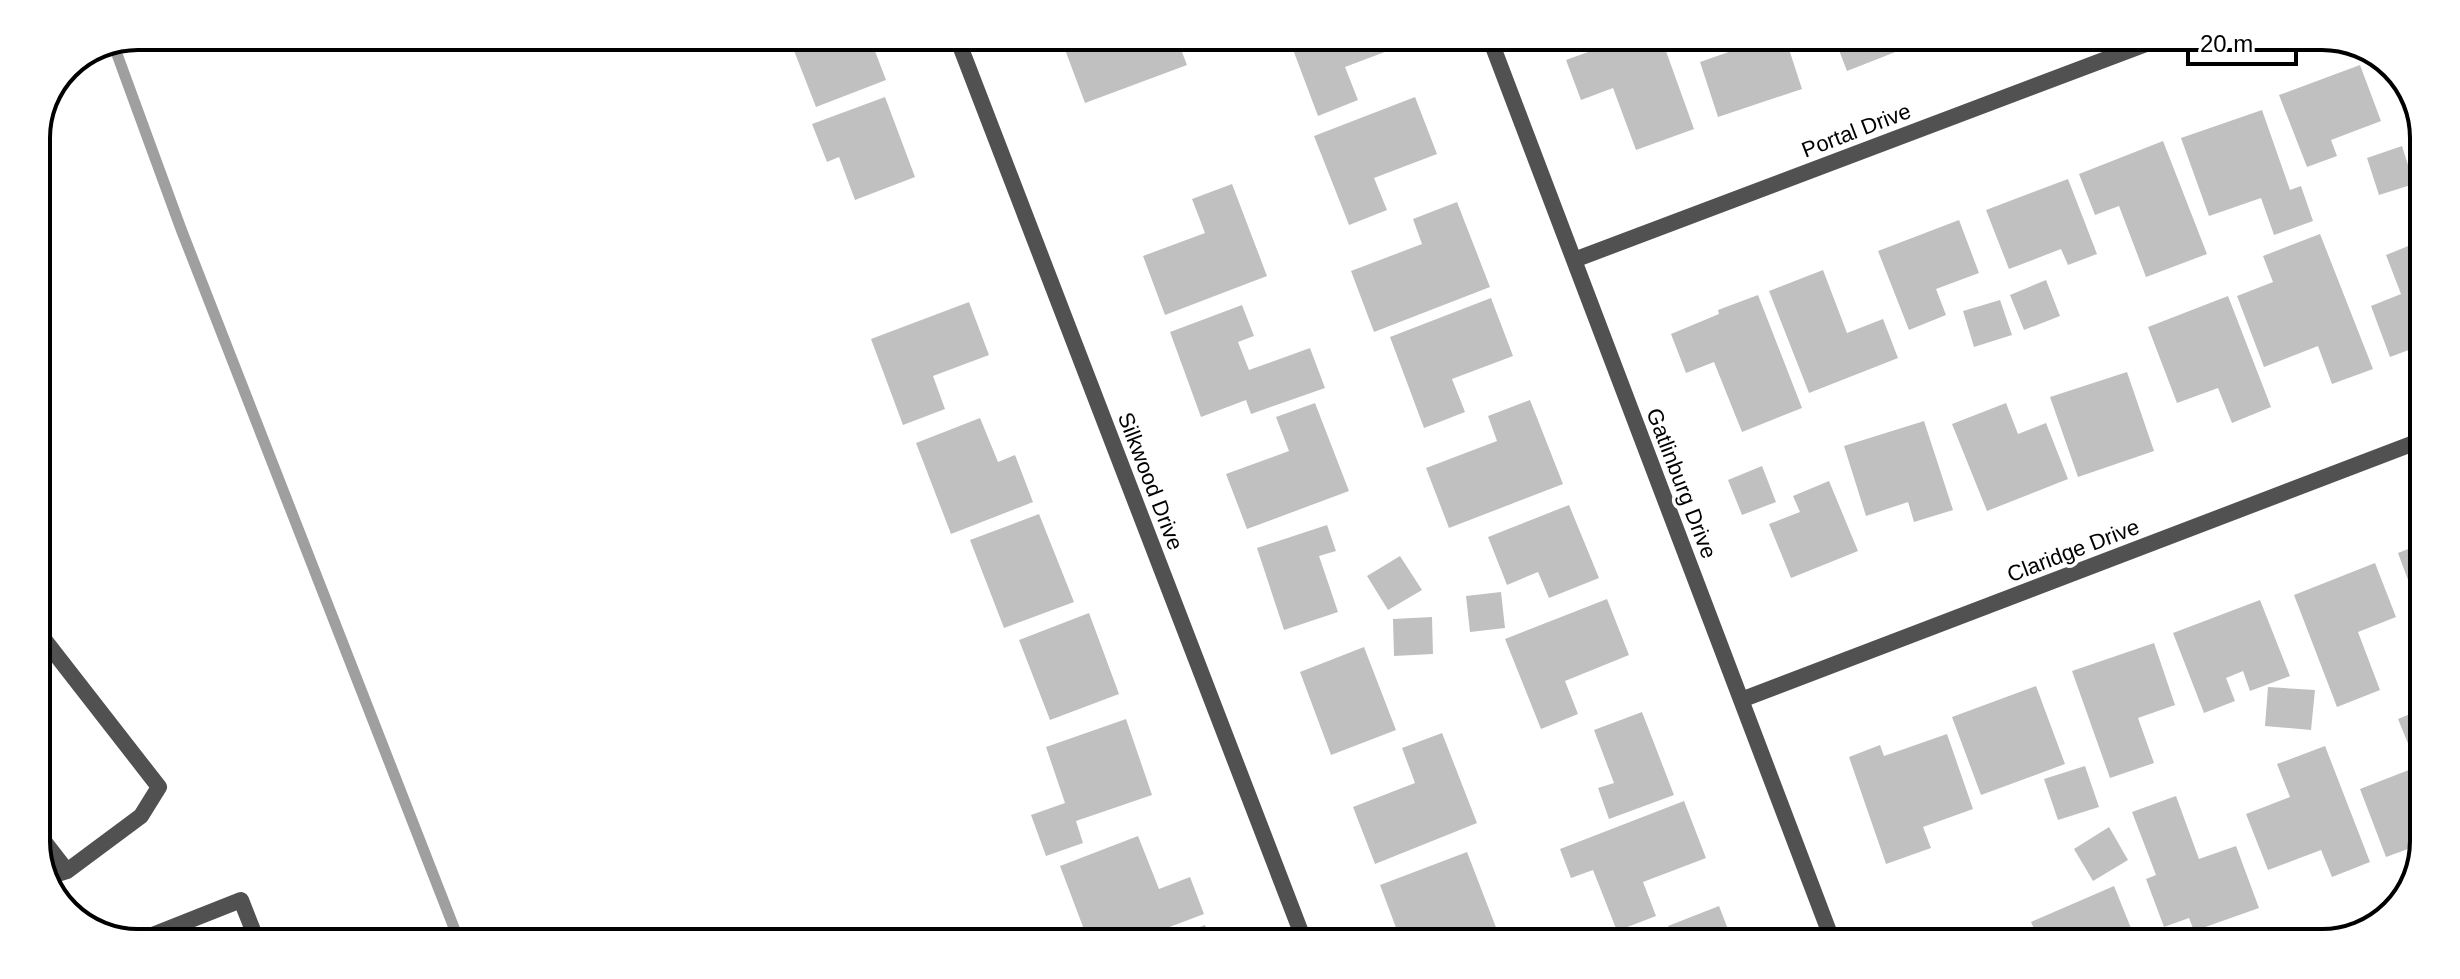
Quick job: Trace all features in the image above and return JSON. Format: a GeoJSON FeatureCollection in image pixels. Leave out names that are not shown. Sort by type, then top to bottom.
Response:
{"type":"FeatureCollection","features":[{"type":"Feature","properties":{"kind":"street","name":"Silkwood Drive"},"geometry":{"type":"LineString","coordinates":[[962,50],[1300,929]]}},
{"type":"Feature","properties":{"kind":"street","name":"Gatlinburg Drive"},"geometry":{"type":"LineString","coordinates":[[1494,50],[1828,929]]}},
{"type":"Feature","properties":{"kind":"street","name":"Portal Drive"},"geometry":{"type":"LineString","coordinates":[[1574,260],[2130,50]]}},
{"type":"Feature","properties":{"kind":"street","name":"Claridge Drive"},"geometry":{"type":"LineString","coordinates":[[1741,700],[2410,445]]}},
{"type":"Feature","properties":{"kind":"street"},"geometry":{"type":"LineString","coordinates":[[50,647],[159,787],[141,816],[67,871],[57,874]]}},
{"type":"Feature","properties":{"kind":"street"},"geometry":{"type":"LineString","coordinates":[[50,850],[67,871]]}},
{"type":"Feature","properties":{"kind":"street"},"geometry":{"type":"LineString","coordinates":[[168,929],[241,900],[252,929]]}},
{"type":"Feature","properties":{"kind":"building"},"geometry":{"type":"Polygon","coordinates":[[[794,50],[875,50],[886,80],[816,107],[794,50]]]}},
{"type":"Feature","properties":{"kind":"building"},"geometry":{"type":"Polygon","coordinates":[[[1065,50],[1181,50],[1187,65],[1085,103],[1065,50]]]}},
{"type":"Feature","properties":{"kind":"building"},"geometry":{"type":"Polygon","coordinates":[[[1293,50],[1390,50],[1345,67],[1358,100],[1318,116],[1293,50]]]}},
{"type":"Feature","properties":{"kind":"building"},"geometry":{"type":"Polygon","coordinates":[[[1594,50],[1666,50],[1694,129],[1636,150],[1613,88],[1581,100],[1566,60],[1594,50]]]}},
{"type":"Feature","properties":{"kind":"building"},"geometry":{"type":"Polygon","coordinates":[[[1734,50],[1789,50],[1802,89],[1718,117],[1700,62],[1734,50]]]}},
{"type":"Feature","properties":{"kind":"building"},"geometry":{"type":"Polygon","coordinates":[[[1839,50],[1900,50],[1847,71],[1839,50]]]}},
{"type":"Feature","properties":{"kind":"building"},"geometry":{"type":"Polygon","coordinates":[[[2360,65],[2381,121],[2331,140],[2337,156],[2307,167],[2279,95],[2360,65]]]}},
{"type":"Feature","properties":{"kind":"building"},"geometry":{"type":"Polygon","coordinates":[[[2394,87],[2405,110],[2409,124],[2394,87]]]}},
{"type":"Feature","properties":{"kind":"building"},"geometry":{"type":"Polygon","coordinates":[[[885,97],[915,177],[855,200],[839,157],[827,162],[812,124],[885,97]]]}},
{"type":"Feature","properties":{"kind":"building"},"geometry":{"type":"Polygon","coordinates":[[[1415,97],[1437,154],[1374,178],[1387,210],[1349,225],[1314,136],[1415,97]]]}},
{"type":"Feature","properties":{"kind":"building"},"geometry":{"type":"Polygon","coordinates":[[[2262,110],[2290,190],[2301,186],[2313,221],[2274,235],[2261,198],[2209,216],[2181,138],[2262,110]]]}},
{"type":"Feature","properties":{"kind":"building"},"geometry":{"type":"Polygon","coordinates":[[[2163,141],[2207,254],[2146,277],[2119,206],[2095,215],[2079,174],[2163,141]]]}},
{"type":"Feature","properties":{"kind":"building"},"geometry":{"type":"Polygon","coordinates":[[[2402,146],[2410,171],[2410,185],[2379,195],[2367,158],[2402,146]]]}},
{"type":"Feature","properties":{"kind":"building"},"geometry":{"type":"Polygon","coordinates":[[[2068,179],[2097,254],[2068,265],[2061,249],[2009,269],[1986,210],[2068,179]]]}},
{"type":"Feature","properties":{"kind":"building"},"geometry":{"type":"Polygon","coordinates":[[[1232,184],[1267,276],[1165,315],[1143,256],[1205,233],[1192,199],[1232,184]]]}},
{"type":"Feature","properties":{"kind":"building"},"geometry":{"type":"Polygon","coordinates":[[[1457,202],[1490,287],[1374,332],[1351,271],[1422,244],[1413,219],[1457,202]]]}},
{"type":"Feature","properties":{"kind":"building"},"geometry":{"type":"Polygon","coordinates":[[[1959,220],[1979,273],[1936,289],[1946,315],[1909,330],[1878,251],[1959,220]]]}},
{"type":"Feature","properties":{"kind":"building"},"geometry":{"type":"Polygon","coordinates":[[[2320,234],[2373,369],[2332,384],[2318,346],[2264,367],[2237,296],[2273,282],[2263,256],[2320,234]]]}},
{"type":"Feature","properties":{"kind":"building"},"geometry":{"type":"Polygon","coordinates":[[[2410,245],[2410,350],[2390,357],[2371,306],[2401,294],[2386,255],[2410,245]]]}},
{"type":"Feature","properties":{"kind":"building"},"geometry":{"type":"Polygon","coordinates":[[[1823,270],[1847,333],[1883,319],[1898,358],[1809,393],[1769,291],[1823,270]]]}},
{"type":"Feature","properties":{"kind":"building"},"geometry":{"type":"Polygon","coordinates":[[[2046,280],[2060,316],[2024,330],[2010,295],[2046,280]]]}},
{"type":"Feature","properties":{"kind":"building"},"geometry":{"type":"Polygon","coordinates":[[[1758,295],[1802,408],[1742,432],[1714,362],[1686,373],[1671,334],[1719,314],[1718,310],[1758,295]]]}},
{"type":"Feature","properties":{"kind":"building"},"geometry":{"type":"Polygon","coordinates":[[[2228,296],[2271,407],[2232,423],[2218,388],[2177,403],[2148,327],[2228,296]]]}},
{"type":"Feature","properties":{"kind":"building"},"geometry":{"type":"Polygon","coordinates":[[[1491,298],[1513,356],[1452,379],[1465,412],[1424,428],[1390,337],[1491,298]]]}},
{"type":"Feature","properties":{"kind":"building"},"geometry":{"type":"Polygon","coordinates":[[[2000,300],[2012,335],[1974,347],[1963,311],[2000,300]]]}},
{"type":"Feature","properties":{"kind":"building"},"geometry":{"type":"Polygon","coordinates":[[[969,302],[989,355],[933,376],[945,409],[903,425],[871,339],[969,302]]]}},
{"type":"Feature","properties":{"kind":"building"},"geometry":{"type":"Polygon","coordinates":[[[1242,305],[1254,336],[1238,342],[1249,370],[1310,348],[1325,388],[1251,414],[1246,400],[1201,417],[1170,332],[1242,305]]]}},
{"type":"Feature","properties":{"kind":"building"},"geometry":{"type":"Polygon","coordinates":[[[2127,372],[2154,451],[2078,477],[2050,397],[2127,372]]]}},
{"type":"Feature","properties":{"kind":"building"},"geometry":{"type":"Polygon","coordinates":[[[1530,400],[1563,484],[1449,528],[1426,468],[1497,441],[1488,416],[1530,400]]]}},
{"type":"Feature","properties":{"kind":"building"},"geometry":{"type":"Polygon","coordinates":[[[1315,403],[1349,491],[1247,529],[1226,474],[1289,451],[1276,417],[1315,403]]]}},
{"type":"Feature","properties":{"kind":"building"},"geometry":{"type":"Polygon","coordinates":[[[2006,403],[2018,434],[2046,423],[2068,479],[1987,511],[1952,424],[2006,403]]]}},
{"type":"Feature","properties":{"kind":"building"},"geometry":{"type":"Polygon","coordinates":[[[980,418],[998,462],[1015,455],[1033,502],[951,534],[916,443],[980,418]]]}},
{"type":"Feature","properties":{"kind":"building"},"geometry":{"type":"Polygon","coordinates":[[[1924,421],[1953,510],[1914,522],[1908,502],[1866,516],[1844,446],[1924,421]]]}},
{"type":"Feature","properties":{"kind":"building"},"geometry":{"type":"Polygon","coordinates":[[[1762,466],[1776,502],[1742,515],[1728,480],[1762,466]]]}},
{"type":"Feature","properties":{"kind":"building"},"geometry":{"type":"Polygon","coordinates":[[[1829,481],[1858,551],[1791,578],[1769,524],[1800,512],[1793,496],[1829,481]]]}},
{"type":"Feature","properties":{"kind":"building"},"geometry":{"type":"Polygon","coordinates":[[[1569,505],[1599,578],[1549,598],[1538,572],[1507,585],[1488,537],[1569,505]]]}},
{"type":"Feature","properties":{"kind":"building"},"geometry":{"type":"Polygon","coordinates":[[[1039,514],[1074,602],[1004,628],[970,540],[1039,514]]]}},
{"type":"Feature","properties":{"kind":"building"},"geometry":{"type":"Polygon","coordinates":[[[1327,525],[1336,551],[1319,556],[1338,612],[1284,630],[1257,548],[1327,525]]]}},
{"type":"Feature","properties":{"kind":"building"},"geometry":{"type":"Polygon","coordinates":[[[2410,548],[2410,585],[2398,553],[2410,548]]]}},
{"type":"Feature","properties":{"kind":"building"},"geometry":{"type":"Polygon","coordinates":[[[1400,556],[1422,590],[1388,610],[1367,576],[1400,556]]]}},
{"type":"Feature","properties":{"kind":"building"},"geometry":{"type":"Polygon","coordinates":[[[2375,563],[2396,617],[2358,632],[2380,690],[2337,707],[2294,595],[2375,563]]]}},
{"type":"Feature","properties":{"kind":"building"},"geometry":{"type":"Polygon","coordinates":[[[1501,592],[1505,628],[1470,632],[1466,596],[1501,592]]]}},
{"type":"Feature","properties":{"kind":"building"},"geometry":{"type":"Polygon","coordinates":[[[1607,599],[1629,655],[1565,681],[1578,714],[1541,729],[1505,639],[1607,599]]]}},
{"type":"Feature","properties":{"kind":"building"},"geometry":{"type":"Polygon","coordinates":[[[2260,600],[2290,676],[2250,691],[2243,671],[2226,678],[2235,701],[2204,713],[2173,633],[2260,600]]]}},
{"type":"Feature","properties":{"kind":"building"},"geometry":{"type":"Polygon","coordinates":[[[1089,613],[1119,694],[1050,720],[1019,640],[1089,613]]]}},
{"type":"Feature","properties":{"kind":"building"},"geometry":{"type":"Polygon","coordinates":[[[1432,617],[1433,654],[1394,656],[1393,619],[1432,617]]]}},
{"type":"Feature","properties":{"kind":"building"},"geometry":{"type":"Polygon","coordinates":[[[2154,643],[2175,705],[2138,718],[2154,763],[2110,778],[2072,671],[2154,643]]]}},
{"type":"Feature","properties":{"kind":"building"},"geometry":{"type":"Polygon","coordinates":[[[1364,647],[1396,730],[1331,755],[1300,672],[1364,647]]]}},
{"type":"Feature","properties":{"kind":"building"},"geometry":{"type":"Polygon","coordinates":[[[2036,686],[2065,764],[1981,795],[1952,717],[2036,686]]]}},
{"type":"Feature","properties":{"kind":"building"},"geometry":{"type":"Polygon","coordinates":[[[2268,687],[2315,690],[2311,730],[2265,726],[2268,687]]]}},
{"type":"Feature","properties":{"kind":"building"},"geometry":{"type":"Polygon","coordinates":[[[1642,712],[1674,795],[1609,819],[1598,788],[1614,783],[1594,730],[1642,712]]]}},
{"type":"Feature","properties":{"kind":"building"},"geometry":{"type":"Polygon","coordinates":[[[2410,714],[2410,748],[2398,719],[2410,714]]]}},
{"type":"Feature","properties":{"kind":"building"},"geometry":{"type":"Polygon","coordinates":[[[1126,719],[1152,795],[1076,821],[1083,843],[1046,856],[1031,815],[1065,803],[1046,747],[1126,719]]]}},
{"type":"Feature","properties":{"kind":"building"},"geometry":{"type":"Polygon","coordinates":[[[1442,733],[1477,823],[1375,864],[1353,807],[1415,783],[1402,748],[1442,733]]]}},
{"type":"Feature","properties":{"kind":"building"},"geometry":{"type":"Polygon","coordinates":[[[1947,734],[1973,809],[1923,827],[1931,848],[1886,864],[1849,757],[1880,745],[1884,756],[1947,734]]]}},
{"type":"Feature","properties":{"kind":"building"},"geometry":{"type":"Polygon","coordinates":[[[2325,746],[2370,862],[2332,877],[2321,850],[2268,870],[2246,814],[2290,797],[2277,764],[2325,746]]]}},
{"type":"Feature","properties":{"kind":"building"},"geometry":{"type":"Polygon","coordinates":[[[2085,766],[2099,807],[2058,820],[2044,779],[2085,766]]]}},
{"type":"Feature","properties":{"kind":"building"},"geometry":{"type":"Polygon","coordinates":[[[2410,770],[2409,849],[2386,857],[2360,789],[2410,770]]]}},
{"type":"Feature","properties":{"kind":"building"},"geometry":{"type":"Polygon","coordinates":[[[2176,796],[2199,859],[2236,846],[2259,908],[2200,929],[2193,929],[2189,918],[2164,927],[2146,879],[2156,875],[2132,812],[2176,796]]]}},
{"type":"Feature","properties":{"kind":"building"},"geometry":{"type":"Polygon","coordinates":[[[1684,801],[1706,858],[1643,882],[1656,916],[1616,929],[1593,870],[1571,878],[1560,849],[1684,801]]]}},
{"type":"Feature","properties":{"kind":"building"},"geometry":{"type":"Polygon","coordinates":[[[2109,827],[2128,860],[2093,881],[2074,849],[2109,827]]]}},
{"type":"Feature","properties":{"kind":"building"},"geometry":{"type":"Polygon","coordinates":[[[1138,836],[1159,889],[1190,877],[1204,914],[1164,929],[1084,929],[1060,866],[1138,836]]]}},
{"type":"Feature","properties":{"kind":"building"},"geometry":{"type":"Polygon","coordinates":[[[1467,852],[1497,929],[1396,929],[1380,885],[1467,852]]]}},
{"type":"Feature","properties":{"kind":"building"},"geometry":{"type":"Polygon","coordinates":[[[2114,886],[2131,929],[2034,929],[2031,922],[2114,886]]]}},
{"type":"Feature","properties":{"kind":"building"},"geometry":{"type":"Polygon","coordinates":[[[1719,906],[1728,929],[1669,929],[1668,926],[1719,906]]]}},
{"type":"Feature","properties":{"kind":"waterway"},"geometry":{"type":"LineString","coordinates":[[117,53],[181,229],[454,929]]}}]}
